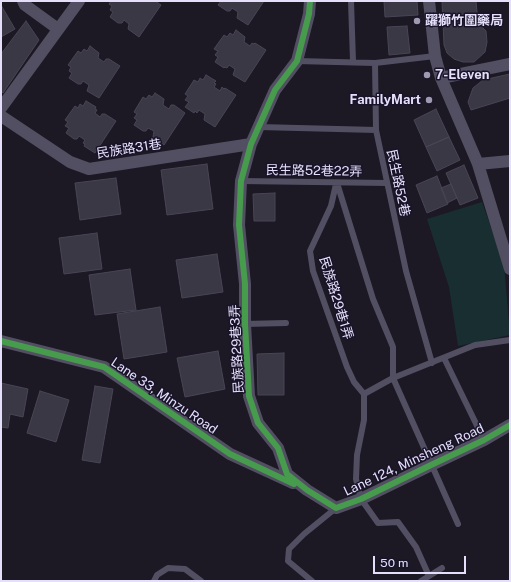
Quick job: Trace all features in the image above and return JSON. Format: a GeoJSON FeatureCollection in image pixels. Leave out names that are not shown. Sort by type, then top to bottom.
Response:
{"type":"FeatureCollection","features":[{"type":"Feature","properties":{"kind":"street"},"geometry":{"type":"LineString","coordinates":[[23,1],[25,5],[58,29]]}},
{"type":"Feature","properties":{"kind":"street"},"geometry":{"type":"LineString","coordinates":[[1,108],[79,1]]}},
{"type":"Feature","properties":{"kind":"street"},"geometry":{"type":"LineString","coordinates":[[297,60],[309,14],[310,1]]}},
{"type":"Feature","properties":{"kind":"street"},"geometry":{"type":"LineString","coordinates":[[429,1],[435,56],[441,78],[478,164],[510,269]]}},
{"type":"Feature","properties":{"kind":"street","name":"民族路29巷3弄"},"geometry":{"type":"LineString","coordinates":[[297,60],[275,90],[251,144],[241,181],[239,225],[245,284],[245,324],[249,396],[258,423],[278,448],[287,474],[307,490]]}},
{"type":"Feature","properties":{"kind":"street"},"geometry":{"type":"LineString","coordinates":[[441,78],[510,64]]}},
{"type":"Feature","properties":{"kind":"street","name":"民族路31巷"},"geometry":{"type":"LineString","coordinates":[[1,116],[70,162],[89,169],[251,144]]}},
{"type":"Feature","properties":{"kind":"street"},"geometry":{"type":"LineString","coordinates":[[478,164],[510,161]]}},
{"type":"Feature","properties":{"kind":"street","name":"Lane 33, Minzu Road"},"geometry":{"type":"LineString","coordinates":[[1,341],[104,367],[230,454],[307,490]]}},
{"type":"Feature","properties":{"kind":"street","name":"Lane 124, Minsheng Road"},"geometry":{"type":"LineString","coordinates":[[307,490],[336,508],[361,499],[484,440],[510,425]]}},
{"type":"Feature","properties":{"kind":"lane"},"geometry":{"type":"LineString","coordinates":[[350,1],[353,61]]}},
{"type":"Feature","properties":{"kind":"lane"},"geometry":{"type":"LineString","coordinates":[[297,60],[375,63],[435,56]]}},
{"type":"Feature","properties":{"kind":"lane","name":"民生路52巷"},"geometry":{"type":"LineString","coordinates":[[375,63],[376,130],[386,183],[406,271],[432,363]]}},
{"type":"Feature","properties":{"kind":"lane"},"geometry":{"type":"LineString","coordinates":[[259,127],[376,130]]}},
{"type":"Feature","properties":{"kind":"lane","name":"民生路52巷22弄"},"geometry":{"type":"LineString","coordinates":[[241,181],[386,183]]}},
{"type":"Feature","properties":{"kind":"lane"},"geometry":{"type":"LineString","coordinates":[[337,183],[373,299],[393,347],[393,378],[458,524]]}},
{"type":"Feature","properties":{"kind":"lane","name":"民族路29巷1弄"},"geometry":{"type":"LineString","coordinates":[[337,183],[331,206],[310,251],[313,271],[347,368],[354,382],[364,394]]}},
{"type":"Feature","properties":{"kind":"lane"},"geometry":{"type":"LineString","coordinates":[[245,324],[286,323]]}},
{"type":"Feature","properties":{"kind":"lane"},"geometry":{"type":"LineString","coordinates":[[429,576],[416,547],[398,522],[378,523],[361,499],[356,479],[357,455],[364,420],[364,394],[393,378],[475,345],[510,340]]}},
{"type":"Feature","properties":{"kind":"lane"},"geometry":{"type":"LineString","coordinates":[[444,358],[484,440]]}},
{"type":"Feature","properties":{"kind":"lane"},"geometry":{"type":"LineString","coordinates":[[312,581],[288,561],[289,549],[304,534],[336,508]]}},
{"type":"Feature","properties":{"kind":"lane"},"geometry":{"type":"LineString","coordinates":[[154,581],[158,575],[168,568],[186,569],[202,581]]}},
{"type":"Feature","properties":{"kind":"lane"},"geometry":{"type":"LineString","coordinates":[[421,581],[442,568]]}},
{"type":"Feature","properties":{"kind":"green space"},"geometry":{"type":"Polygon","coordinates":[[[482,202],[504,264],[510,335],[458,346],[449,287],[427,219],[482,202]]]}},
{"type":"Feature","properties":{"kind":"building"},"geometry":{"type":"Polygon","coordinates":[[[111,1],[155,1],[161,5],[139,37],[128,29],[129,24],[124,20],[122,23],[118,23],[110,17],[113,12],[110,10],[112,6],[109,4],[111,1]]]}},
{"type":"Feature","properties":{"kind":"building"},"geometry":{"type":"Polygon","coordinates":[[[221,1],[264,1],[248,25],[237,18],[238,12],[232,8],[230,11],[227,11],[218,5],[221,1]]]}},
{"type":"Feature","properties":{"kind":"building"},"geometry":{"type":"Polygon","coordinates":[[[384,1],[417,1],[418,15],[385,17],[384,1]]]}},
{"type":"Feature","properties":{"kind":"building"},"geometry":{"type":"Polygon","coordinates":[[[442,1],[476,1],[478,23],[486,31],[487,42],[485,52],[474,62],[463,62],[454,59],[447,53],[444,45],[442,1]]]}},
{"type":"Feature","properties":{"kind":"building"},"geometry":{"type":"Polygon","coordinates":[[[1,5],[15,29],[1,37],[1,5]]]}},
{"type":"Feature","properties":{"kind":"building"},"geometry":{"type":"Polygon","coordinates":[[[26,21],[39,40],[3,93],[1,91],[1,54],[26,21]]]}},
{"type":"Feature","properties":{"kind":"building"},"geometry":{"type":"Polygon","coordinates":[[[407,26],[410,53],[389,55],[387,27],[407,26]]]}},
{"type":"Feature","properties":{"kind":"building"},"geometry":{"type":"Polygon","coordinates":[[[236,30],[245,37],[244,42],[250,46],[252,43],[255,43],[266,50],[245,82],[233,75],[235,69],[229,65],[227,68],[224,68],[215,62],[218,57],[215,55],[218,51],[214,49],[224,35],[227,37],[230,33],[233,35],[236,30]]]}},
{"type":"Feature","properties":{"kind":"building"},"geometry":{"type":"Polygon","coordinates":[[[90,46],[99,53],[98,58],[104,62],[106,59],[109,59],[120,66],[99,98],[87,91],[89,85],[83,81],[81,84],[78,84],[69,78],[72,73],[69,71],[71,67],[68,65],[78,51],[81,53],[84,49],[87,51],[90,46]]]}},
{"type":"Feature","properties":{"kind":"building"},"geometry":{"type":"Polygon","coordinates":[[[510,74],[510,98],[471,110],[468,102],[473,88],[483,80],[510,74]]]}},
{"type":"Feature","properties":{"kind":"building"},"geometry":{"type":"Polygon","coordinates":[[[206,75],[216,81],[214,83],[216,84],[214,87],[220,91],[222,87],[236,95],[215,127],[204,120],[205,114],[199,110],[197,113],[195,111],[194,113],[185,107],[189,102],[185,100],[188,96],[185,94],[194,80],[198,82],[200,78],[203,80],[206,75]]]}},
{"type":"Feature","properties":{"kind":"building"},"geometry":{"type":"Polygon","coordinates":[[[155,93],[164,99],[163,105],[169,109],[171,105],[174,105],[185,113],[164,145],[153,137],[154,131],[148,128],[146,131],[143,131],[134,125],[137,120],[134,118],[137,114],[134,112],[143,97],[146,99],[149,95],[152,97],[155,93]]]}},
{"type":"Feature","properties":{"kind":"building"},"geometry":{"type":"Polygon","coordinates":[[[86,101],[96,107],[95,109],[97,110],[95,113],[100,117],[102,114],[105,114],[116,121],[95,153],[84,146],[85,144],[83,143],[85,140],[79,136],[77,139],[74,139],[66,133],[69,128],[65,126],[68,122],[65,120],[75,106],[78,108],[80,104],[83,106],[86,101]]]}},
{"type":"Feature","properties":{"kind":"building"},"geometry":{"type":"Polygon","coordinates":[[[436,109],[449,137],[426,147],[414,120],[436,109]]]}},
{"type":"Feature","properties":{"kind":"building"},"geometry":{"type":"Polygon","coordinates":[[[449,137],[460,160],[437,171],[426,147],[449,137]]]}},
{"type":"Feature","properties":{"kind":"building"},"geometry":{"type":"Polygon","coordinates":[[[207,164],[213,209],[167,215],[161,170],[207,164]]]}},
{"type":"Feature","properties":{"kind":"building"},"geometry":{"type":"Polygon","coordinates":[[[464,165],[478,198],[460,205],[446,173],[464,165]]]}},
{"type":"Feature","properties":{"kind":"building"},"geometry":{"type":"Polygon","coordinates":[[[437,176],[448,204],[427,213],[416,185],[437,176]]]}},
{"type":"Feature","properties":{"kind":"building"},"geometry":{"type":"Polygon","coordinates":[[[116,178],[121,214],[80,220],[75,183],[116,178]]]}},
{"type":"Feature","properties":{"kind":"building"},"geometry":{"type":"Polygon","coordinates":[[[451,184],[457,198],[447,203],[441,188],[451,184]]]}},
{"type":"Feature","properties":{"kind":"building"},"geometry":{"type":"Polygon","coordinates":[[[275,193],[275,221],[254,221],[253,194],[275,193]]]}},
{"type":"Feature","properties":{"kind":"building"},"geometry":{"type":"Polygon","coordinates":[[[97,233],[102,269],[64,274],[59,238],[97,233]]]}},
{"type":"Feature","properties":{"kind":"building"},"geometry":{"type":"Polygon","coordinates":[[[217,254],[223,292],[182,298],[176,260],[217,254]]]}},
{"type":"Feature","properties":{"kind":"building"},"geometry":{"type":"Polygon","coordinates":[[[130,269],[136,310],[95,315],[89,275],[130,269]]]}},
{"type":"Feature","properties":{"kind":"building"},"geometry":{"type":"Polygon","coordinates":[[[160,307],[167,352],[124,359],[117,314],[160,307]]]}},
{"type":"Feature","properties":{"kind":"building"},"geometry":{"type":"Polygon","coordinates":[[[218,351],[225,389],[185,397],[177,358],[218,351]]]}},
{"type":"Feature","properties":{"kind":"building"},"geometry":{"type":"Polygon","coordinates":[[[284,353],[284,395],[258,395],[257,354],[284,353]]]}},
{"type":"Feature","properties":{"kind":"building"},"geometry":{"type":"Polygon","coordinates":[[[1,383],[28,389],[23,417],[10,414],[8,428],[1,427],[1,383]]]}},
{"type":"Feature","properties":{"kind":"building"},"geometry":{"type":"Polygon","coordinates":[[[95,386],[113,389],[100,463],[82,460],[95,386]]]}},
{"type":"Feature","properties":{"kind":"building"},"geometry":{"type":"Polygon","coordinates":[[[40,391],[69,400],[56,442],[27,433],[40,391]]]}},
{"type":"Feature","properties":{"kind":"cycle path"},"geometry":{"type":"LineString","coordinates":[[310,1],[309,14],[297,61],[275,90],[251,144],[241,181],[239,225],[245,284],[245,324],[249,396],[258,423],[278,448],[287,474],[307,490],[336,508],[361,499],[484,440],[510,425]]}},
{"type":"Feature","properties":{"kind":"cycle path"},"geometry":{"type":"LineString","coordinates":[[1,341],[104,367],[230,454],[294,484]]}},
{"type":"Feature","properties":{"kind":"place","name":"躍獅竹圍藥局"},"geometry":{"type":"Point","coordinates":[417,21]}},
{"type":"Feature","properties":{"kind":"place","name":"7-Eleven"},"geometry":{"type":"Point","coordinates":[427,75]}},
{"type":"Feature","properties":{"kind":"place","name":"FamilyMart"},"geometry":{"type":"Point","coordinates":[429,100]}}]}
